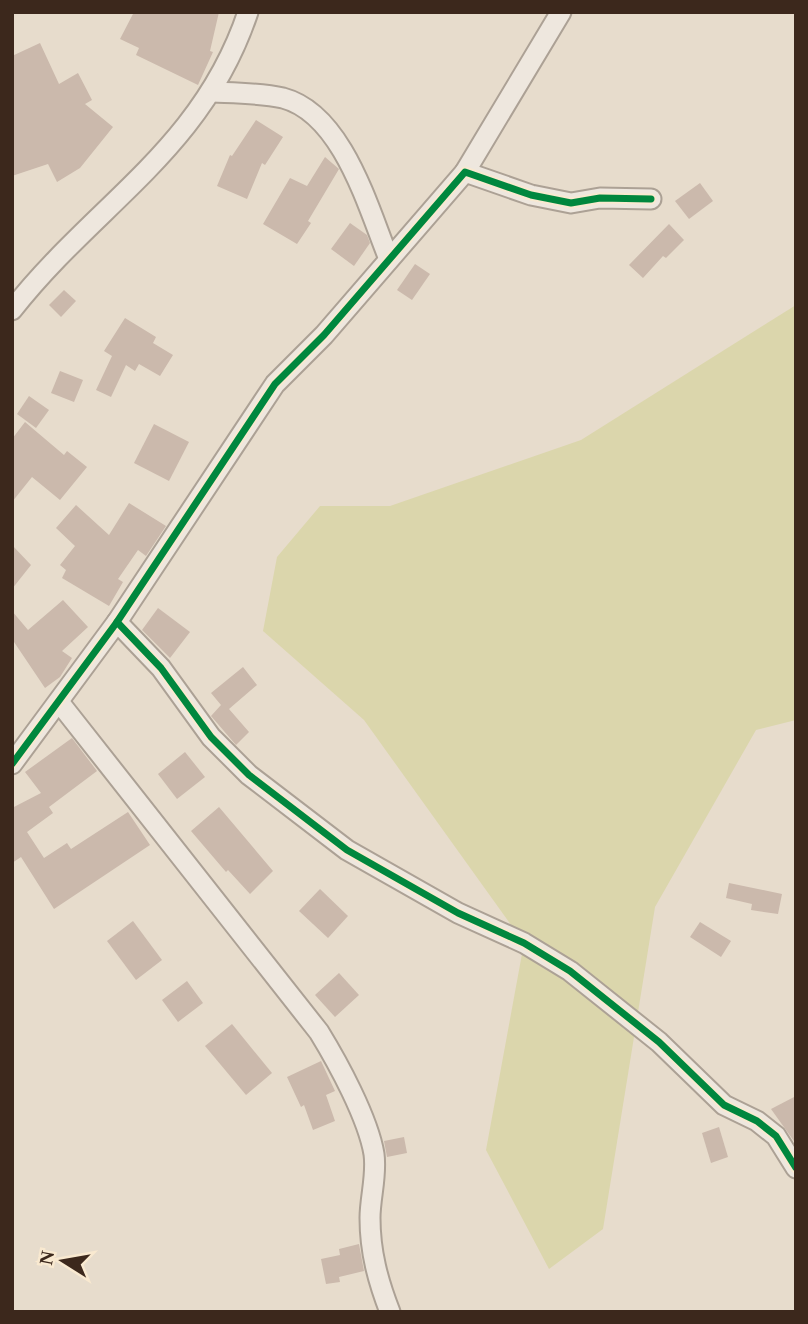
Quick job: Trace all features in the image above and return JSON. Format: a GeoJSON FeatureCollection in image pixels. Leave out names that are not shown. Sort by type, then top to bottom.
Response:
{"type":"FeatureCollection","features":[{"type":"Feature","properties":{"kind":"street"},"geometry":{"type":"LineString","coordinates":[[12,310],[184,133],[213,92],[236,48],[248,12]]}},
{"type":"Feature","properties":{"kind":"street"},"geometry":{"type":"LineString","coordinates":[[12,764],[117,622],[275,384],[324,335],[465,172],[561,12]]}},
{"type":"Feature","properties":{"kind":"street"},"geometry":{"type":"LineString","coordinates":[[213,92],[285,99],[301,106],[318,119],[339,145],[356,178],[389,259]]}},
{"type":"Feature","properties":{"kind":"street"},"geometry":{"type":"LineString","coordinates":[[465,172],[531,195],[571,203],[600,198],[651,199]]}},
{"type":"Feature","properties":{"kind":"street"},"geometry":{"type":"LineString","coordinates":[[117,622],[161,668],[211,737],[249,775],[346,850],[458,913],[524,943],[570,971],[659,1042],[724,1105],[757,1121],[776,1136],[796,1168]]}},
{"type":"Feature","properties":{"kind":"street"},"geometry":{"type":"LineString","coordinates":[[59,702],[143,804],[312,1021],[338,1063],[373,1153],[370,1217],[372,1253],[376,1277],[390,1312]]}},
{"type":"Feature","properties":{"kind":"shaded area"},"geometry":{"type":"Polygon","coordinates":[[[796,305],[796,720],[756,730],[655,907],[603,1229],[549,1269],[486,1150],[524,943],[364,720],[263,631],[277,557],[320,506],[390,506],[581,440],[796,305]]]}},
{"type":"Feature","properties":{"kind":"building"},"geometry":{"type":"Polygon","coordinates":[[[134,12],[219,12],[210,51],[213,52],[198,85],[136,55],[139,48],[120,39],[134,12]]]}},
{"type":"Feature","properties":{"kind":"building"},"geometry":{"type":"Polygon","coordinates":[[[40,43],[59,84],[78,73],[92,100],[85,104],[113,127],[80,168],[57,182],[48,164],[12,176],[12,56],[40,43]]]}},
{"type":"Feature","properties":{"kind":"building"},"geometry":{"type":"Polygon","coordinates":[[[256,120],[283,137],[265,165],[262,163],[247,199],[217,186],[230,155],[232,156],[256,120]]]}},
{"type":"Feature","properties":{"kind":"building"},"geometry":{"type":"Polygon","coordinates":[[[325,157],[339,169],[297,244],[263,224],[290,178],[307,186],[325,157]]]}},
{"type":"Feature","properties":{"kind":"building"},"geometry":{"type":"Polygon","coordinates":[[[700,183],[713,201],[689,219],[675,201],[700,183]]]}},
{"type":"Feature","properties":{"kind":"building"},"geometry":{"type":"Polygon","coordinates":[[[350,223],[367,235],[370,243],[354,266],[331,249],[350,223]]]}},
{"type":"Feature","properties":{"kind":"building"},"geometry":{"type":"Polygon","coordinates":[[[669,224],[684,240],[666,258],[663,256],[643,278],[629,265],[669,224]]]}},
{"type":"Feature","properties":{"kind":"building"},"geometry":{"type":"Polygon","coordinates":[[[415,264],[430,274],[412,300],[397,290],[415,264]]]}},
{"type":"Feature","properties":{"kind":"building"},"geometry":{"type":"Polygon","coordinates":[[[64,290],[76,301],[61,317],[49,305],[64,290]]]}},
{"type":"Feature","properties":{"kind":"building"},"geometry":{"type":"Polygon","coordinates":[[[125,318],[156,337],[153,343],[173,355],[160,376],[139,364],[135,371],[126,365],[111,397],[96,390],[112,356],[104,351],[125,318]]]}},
{"type":"Feature","properties":{"kind":"building"},"geometry":{"type":"Polygon","coordinates":[[[60,371],[83,380],[74,402],[51,393],[60,371]]]}},
{"type":"Feature","properties":{"kind":"building"},"geometry":{"type":"Polygon","coordinates":[[[29,396],[49,410],[36,428],[17,414],[29,396]]]}},
{"type":"Feature","properties":{"kind":"building"},"geometry":{"type":"Polygon","coordinates":[[[25,422],[64,455],[67,451],[87,467],[60,500],[32,477],[12,502],[12,439],[25,422]]]}},
{"type":"Feature","properties":{"kind":"building"},"geometry":{"type":"Polygon","coordinates":[[[154,424],[189,442],[169,481],[134,463],[154,424]]]}},
{"type":"Feature","properties":{"kind":"building"},"geometry":{"type":"Polygon","coordinates":[[[129,503],[166,526],[146,556],[138,550],[118,579],[123,582],[109,606],[62,578],[66,570],[60,565],[75,546],[56,528],[76,505],[109,535],[129,503]]]}},
{"type":"Feature","properties":{"kind":"building"},"geometry":{"type":"Polygon","coordinates":[[[12,545],[31,565],[12,589],[12,545]]]}},
{"type":"Feature","properties":{"kind":"building"},"geometry":{"type":"Polygon","coordinates":[[[63,600],[88,627],[62,651],[72,658],[60,677],[45,688],[12,639],[12,611],[28,630],[63,600]]]}},
{"type":"Feature","properties":{"kind":"building"},"geometry":{"type":"Polygon","coordinates":[[[158,608],[190,632],[170,658],[142,630],[158,608]]]}},
{"type":"Feature","properties":{"kind":"building"},"geometry":{"type":"Polygon","coordinates":[[[243,667],[257,685],[229,709],[249,732],[236,745],[211,716],[221,705],[211,693],[243,667]]]}},
{"type":"Feature","properties":{"kind":"building"},"geometry":{"type":"Polygon","coordinates":[[[72,738],[97,771],[49,807],[53,813],[27,832],[44,858],[67,843],[71,849],[128,812],[150,845],[54,909],[21,857],[12,863],[12,808],[41,793],[25,772],[72,738]]]}},
{"type":"Feature","properties":{"kind":"building"},"geometry":{"type":"Polygon","coordinates":[[[185,752],[205,777],[177,799],[158,774],[185,752]]]}},
{"type":"Feature","properties":{"kind":"building"},"geometry":{"type":"Polygon","coordinates":[[[219,807],[273,871],[250,894],[228,870],[226,872],[191,831],[219,807]]]}},
{"type":"Feature","properties":{"kind":"building"},"geometry":{"type":"Polygon","coordinates":[[[729,883],[782,894],[778,914],[751,910],[752,904],[726,898],[729,883]]]}},
{"type":"Feature","properties":{"kind":"building"},"geometry":{"type":"Polygon","coordinates":[[[320,889],[348,916],[328,938],[299,911],[320,889]]]}},
{"type":"Feature","properties":{"kind":"building"},"geometry":{"type":"Polygon","coordinates":[[[133,921],[162,960],[136,980],[107,941],[133,921]]]}},
{"type":"Feature","properties":{"kind":"building"},"geometry":{"type":"Polygon","coordinates":[[[700,922],[731,941],[721,957],[690,937],[700,922]]]}},
{"type":"Feature","properties":{"kind":"building"},"geometry":{"type":"Polygon","coordinates":[[[339,973],[359,995],[335,1017],[315,995],[339,973]]]}},
{"type":"Feature","properties":{"kind":"building"},"geometry":{"type":"Polygon","coordinates":[[[187,981],[203,1003],[178,1022],[162,1000],[187,981]]]}},
{"type":"Feature","properties":{"kind":"building"},"geometry":{"type":"Polygon","coordinates":[[[232,1024],[272,1073],[246,1095],[205,1046],[232,1024]]]}},
{"type":"Feature","properties":{"kind":"building"},"geometry":{"type":"Polygon","coordinates":[[[321,1061],[335,1091],[326,1095],[335,1121],[313,1130],[304,1105],[301,1107],[287,1077],[321,1061]]]}},
{"type":"Feature","properties":{"kind":"building"},"geometry":{"type":"Polygon","coordinates":[[[796,1096],[796,1144],[771,1109],[796,1096]]]}},
{"type":"Feature","properties":{"kind":"building"},"geometry":{"type":"Polygon","coordinates":[[[719,1127],[728,1157],[711,1163],[702,1133],[719,1127]]]}},
{"type":"Feature","properties":{"kind":"building"},"geometry":{"type":"Polygon","coordinates":[[[404,1137],[407,1153],[387,1157],[384,1141],[404,1137]]]}},
{"type":"Feature","properties":{"kind":"building"},"geometry":{"type":"Polygon","coordinates":[[[359,1244],[364,1271],[339,1277],[340,1282],[326,1284],[321,1259],[340,1255],[339,1249],[359,1244]]]}},
{"type":"Feature","properties":{"kind":"cycle path"},"geometry":{"type":"LineString","coordinates":[[12,764],[117,622],[275,384],[324,335],[465,172],[531,195],[571,203],[600,198],[651,199]]}},
{"type":"Feature","properties":{"kind":"cycle path"},"geometry":{"type":"LineString","coordinates":[[117,622],[161,668],[211,737],[249,775],[347,850],[458,913],[524,943],[570,971],[659,1042],[724,1105],[757,1121],[776,1136],[796,1168]]}}]}
